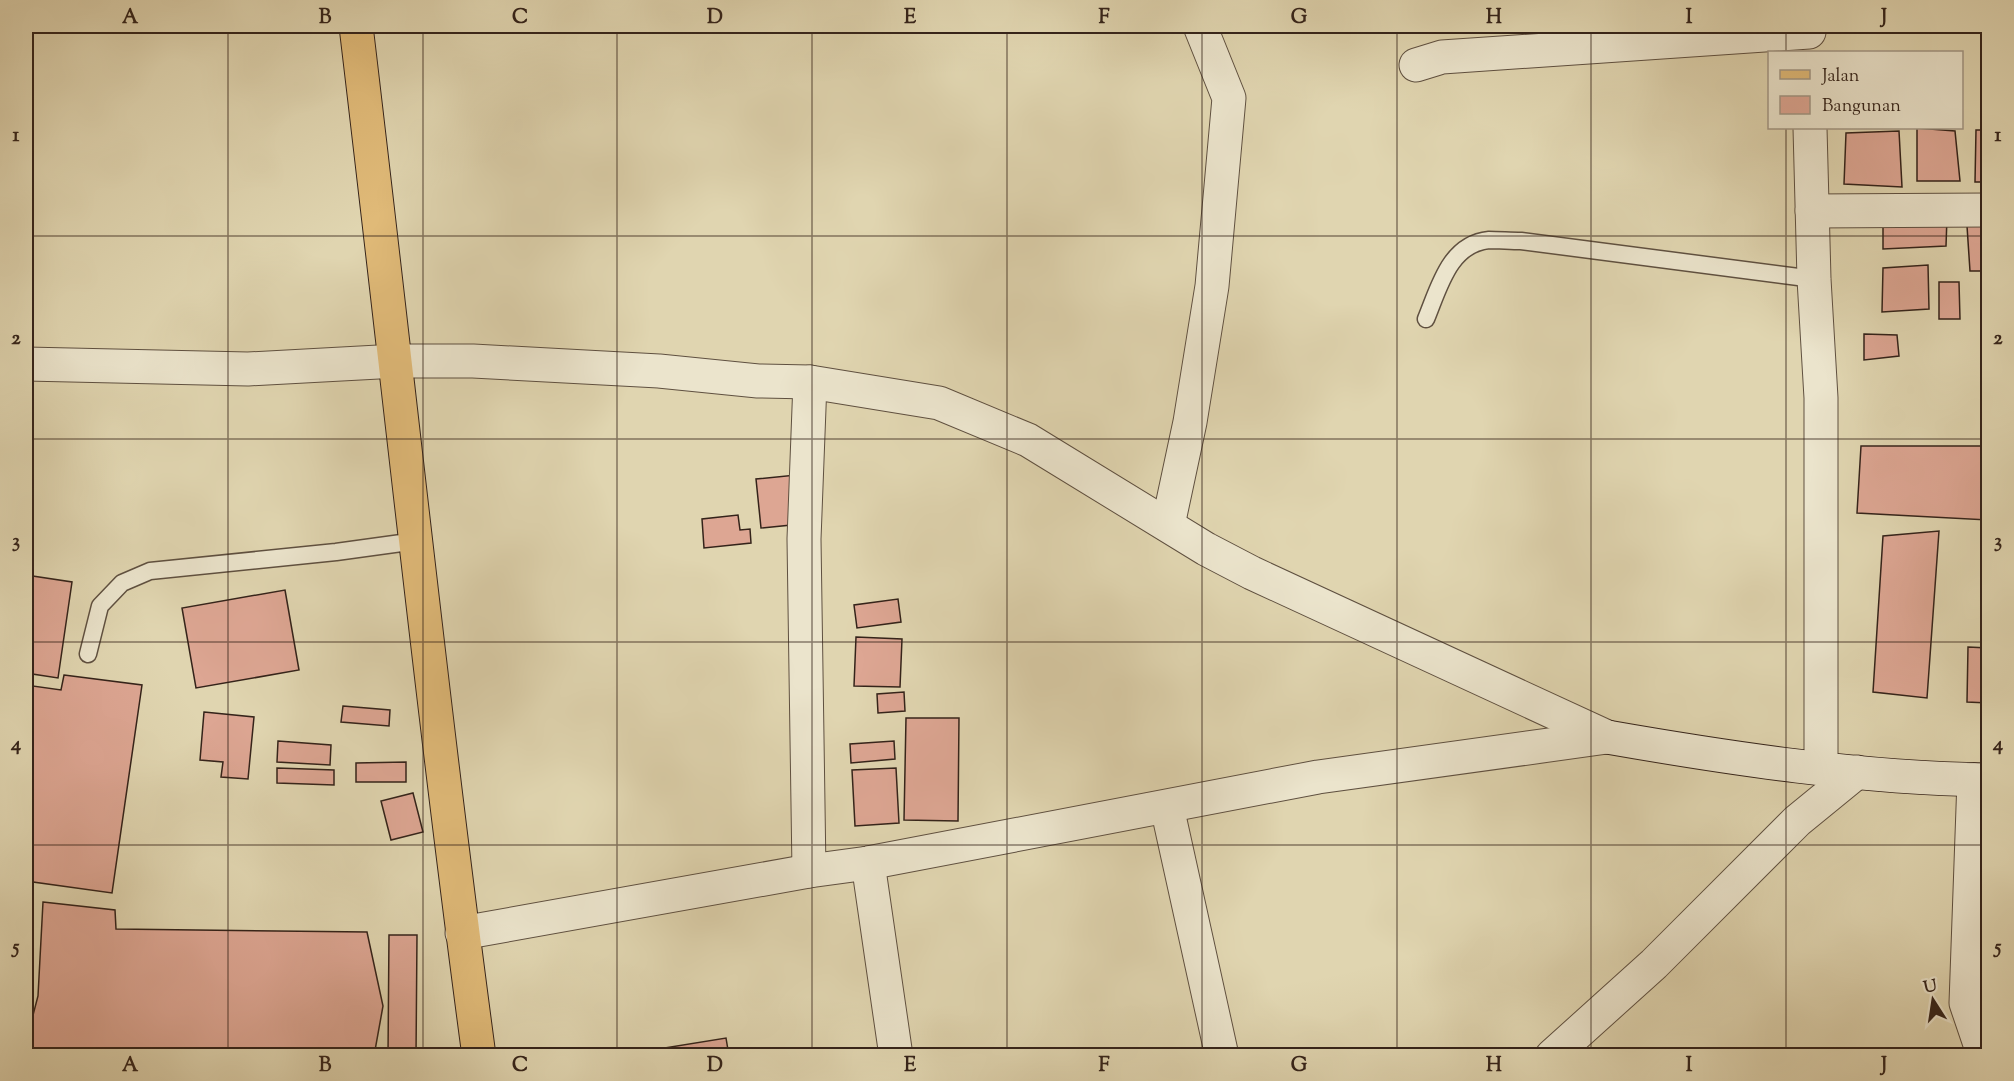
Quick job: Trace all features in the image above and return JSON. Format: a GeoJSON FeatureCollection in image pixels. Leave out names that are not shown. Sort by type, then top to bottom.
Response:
{"type":"FeatureCollection","features":[{"type":"Feature","properties":{"kind":"main road"},"geometry":{"type":"LineString","coordinates":[[356,26],[397,361],[462,933],[479,1056]]}},
{"type":"Feature","properties":{"kind":"street"},"geometry":{"type":"LineString","coordinates":[[1168,525],[1190,422],[1212,286],[1229,98],[1200,26]]}},
{"type":"Feature","properties":{"kind":"street"},"geometry":{"type":"LineString","coordinates":[[1416,65],[1442,57],[1809,37]]}},
{"type":"Feature","properties":{"kind":"street"},"geometry":{"type":"LineString","coordinates":[[1810,129],[1814,279],[1821,398],[1821,768]]}},
{"type":"Feature","properties":{"kind":"street"},"geometry":{"type":"LineString","coordinates":[[1812,211],[1989,210]]}},
{"type":"Feature","properties":{"kind":"street"},"geometry":{"type":"LineString","coordinates":[[26,364],[248,369],[397,361],[473,361],[658,371],[758,381],[810,382],[939,403],[1028,440],[1206,549],[1252,573],[1607,737],[1700,753],[1821,768],[1981,780],[1966,1003],[1984,1056]]}},
{"type":"Feature","properties":{"kind":"street"},"geometry":{"type":"LineString","coordinates":[[809,871],[804,539],[810,382]]}},
{"type":"Feature","properties":{"kind":"street"},"geometry":{"type":"LineString","coordinates":[[462,933],[809,871],[868,863],[1318,777],[1607,737]]}},
{"type":"Feature","properties":{"kind":"street"},"geometry":{"type":"LineString","coordinates":[[1552,1056],[1654,964],[1797,821],[1857,772]]}},
{"type":"Feature","properties":{"kind":"street"},"geometry":{"type":"LineString","coordinates":[[1167,807],[1222,1056]]}},
{"type":"Feature","properties":{"kind":"street"},"geometry":{"type":"LineString","coordinates":[[868,863],[896,1056]]}},
{"type":"Feature","properties":{"kind":"lane"},"geometry":{"type":"LineString","coordinates":[[1426,319],[1451,261],[1465,248],[1487,240],[1521,241],[1814,279]]}},
{"type":"Feature","properties":{"kind":"lane"},"geometry":{"type":"LineString","coordinates":[[88,654],[100,606],[122,583],[150,571],[336,552],[416,541]]}},
{"type":"Feature","properties":{"kind":"building"},"geometry":{"type":"Polygon","coordinates":[[[1917,129],[1955,131],[1960,181],[1917,181],[1917,129]]]}},
{"type":"Feature","properties":{"kind":"building"},"geometry":{"type":"Polygon","coordinates":[[[1976,130],[1988,130],[1988,182],[1975,182],[1976,130]]]}},
{"type":"Feature","properties":{"kind":"building"},"geometry":{"type":"Polygon","coordinates":[[[1899,131],[1902,187],[1844,184],[1846,133],[1899,131]]]}},
{"type":"Feature","properties":{"kind":"building"},"geometry":{"type":"Polygon","coordinates":[[[1947,217],[1946,246],[1883,249],[1883,225],[1947,217]]]}},
{"type":"Feature","properties":{"kind":"building"},"geometry":{"type":"Polygon","coordinates":[[[1988,224],[1988,271],[1970,271],[1967,226],[1988,224]]]}},
{"type":"Feature","properties":{"kind":"building"},"geometry":{"type":"Polygon","coordinates":[[[1928,265],[1929,309],[1882,312],[1883,268],[1928,265]]]}},
{"type":"Feature","properties":{"kind":"building"},"geometry":{"type":"Polygon","coordinates":[[[1939,282],[1959,282],[1960,319],[1939,319],[1939,282]]]}},
{"type":"Feature","properties":{"kind":"building"},"geometry":{"type":"Polygon","coordinates":[[[1864,334],[1897,335],[1899,356],[1864,360],[1864,334]]]}},
{"type":"Feature","properties":{"kind":"building"},"geometry":{"type":"Polygon","coordinates":[[[1861,446],[1988,446],[1988,520],[1857,513],[1861,446]]]}},
{"type":"Feature","properties":{"kind":"building"},"geometry":{"type":"Polygon","coordinates":[[[796,475],[801,524],[761,528],[756,479],[796,475]]]}},
{"type":"Feature","properties":{"kind":"building"},"geometry":{"type":"Polygon","coordinates":[[[738,515],[740,530],[750,529],[751,543],[704,548],[702,519],[738,515]]]}},
{"type":"Feature","properties":{"kind":"building"},"geometry":{"type":"Polygon","coordinates":[[[1939,531],[1927,698],[1873,692],[1883,536],[1939,531]]]}},
{"type":"Feature","properties":{"kind":"building"},"geometry":{"type":"Polygon","coordinates":[[[26,575],[72,582],[58,678],[26,673],[26,575]]]}},
{"type":"Feature","properties":{"kind":"building"},"geometry":{"type":"Polygon","coordinates":[[[285,590],[299,670],[196,688],[182,608],[285,590]]]}},
{"type":"Feature","properties":{"kind":"building"},"geometry":{"type":"Polygon","coordinates":[[[898,599],[901,622],[857,628],[854,605],[898,599]]]}},
{"type":"Feature","properties":{"kind":"building"},"geometry":{"type":"Polygon","coordinates":[[[856,637],[902,639],[900,687],[854,686],[856,637]]]}},
{"type":"Feature","properties":{"kind":"building"},"geometry":{"type":"Polygon","coordinates":[[[1968,647],[1988,648],[1988,703],[1967,702],[1968,647]]]}},
{"type":"Feature","properties":{"kind":"building"},"geometry":{"type":"Polygon","coordinates":[[[64,675],[142,685],[112,893],[26,881],[26,685],[61,690],[64,675]]]}},
{"type":"Feature","properties":{"kind":"building"},"geometry":{"type":"Polygon","coordinates":[[[904,692],[905,711],[878,713],[877,694],[904,692]]]}},
{"type":"Feature","properties":{"kind":"building"},"geometry":{"type":"Polygon","coordinates":[[[343,706],[390,710],[389,726],[341,722],[343,706]]]}},
{"type":"Feature","properties":{"kind":"building"},"geometry":{"type":"Polygon","coordinates":[[[204,712],[254,717],[248,779],[221,777],[223,762],[200,760],[204,712]]]}},
{"type":"Feature","properties":{"kind":"building"},"geometry":{"type":"Polygon","coordinates":[[[906,718],[959,718],[958,821],[904,820],[906,718]]]}},
{"type":"Feature","properties":{"kind":"building"},"geometry":{"type":"Polygon","coordinates":[[[278,741],[331,745],[330,765],[277,762],[278,741]]]}},
{"type":"Feature","properties":{"kind":"building"},"geometry":{"type":"Polygon","coordinates":[[[894,741],[895,759],[851,763],[850,744],[894,741]]]}},
{"type":"Feature","properties":{"kind":"building"},"geometry":{"type":"Polygon","coordinates":[[[406,762],[406,782],[356,782],[356,763],[406,762]]]}},
{"type":"Feature","properties":{"kind":"building"},"geometry":{"type":"Polygon","coordinates":[[[277,768],[334,770],[334,785],[277,783],[277,768]]]}},
{"type":"Feature","properties":{"kind":"building"},"geometry":{"type":"Polygon","coordinates":[[[896,768],[899,823],[855,826],[852,770],[896,768]]]}},
{"type":"Feature","properties":{"kind":"building"},"geometry":{"type":"Polygon","coordinates":[[[413,793],[423,832],[391,840],[381,801],[413,793]]]}},
{"type":"Feature","properties":{"kind":"building"},"geometry":{"type":"Polygon","coordinates":[[[26,894],[31,894],[26,941],[26,894]]]}},
{"type":"Feature","properties":{"kind":"building"},"geometry":{"type":"Polygon","coordinates":[[[43,902],[115,910],[116,929],[367,932],[383,1006],[374,1056],[26,1056],[26,1042],[38,996],[43,902]]]}},
{"type":"Feature","properties":{"kind":"building"},"geometry":{"type":"Polygon","coordinates":[[[389,935],[417,935],[416,1056],[388,1056],[389,935]]]}},
{"type":"Feature","properties":{"kind":"building"},"geometry":{"type":"Polygon","coordinates":[[[726,1038],[729,1056],[615,1056],[726,1038]]]}}]}
